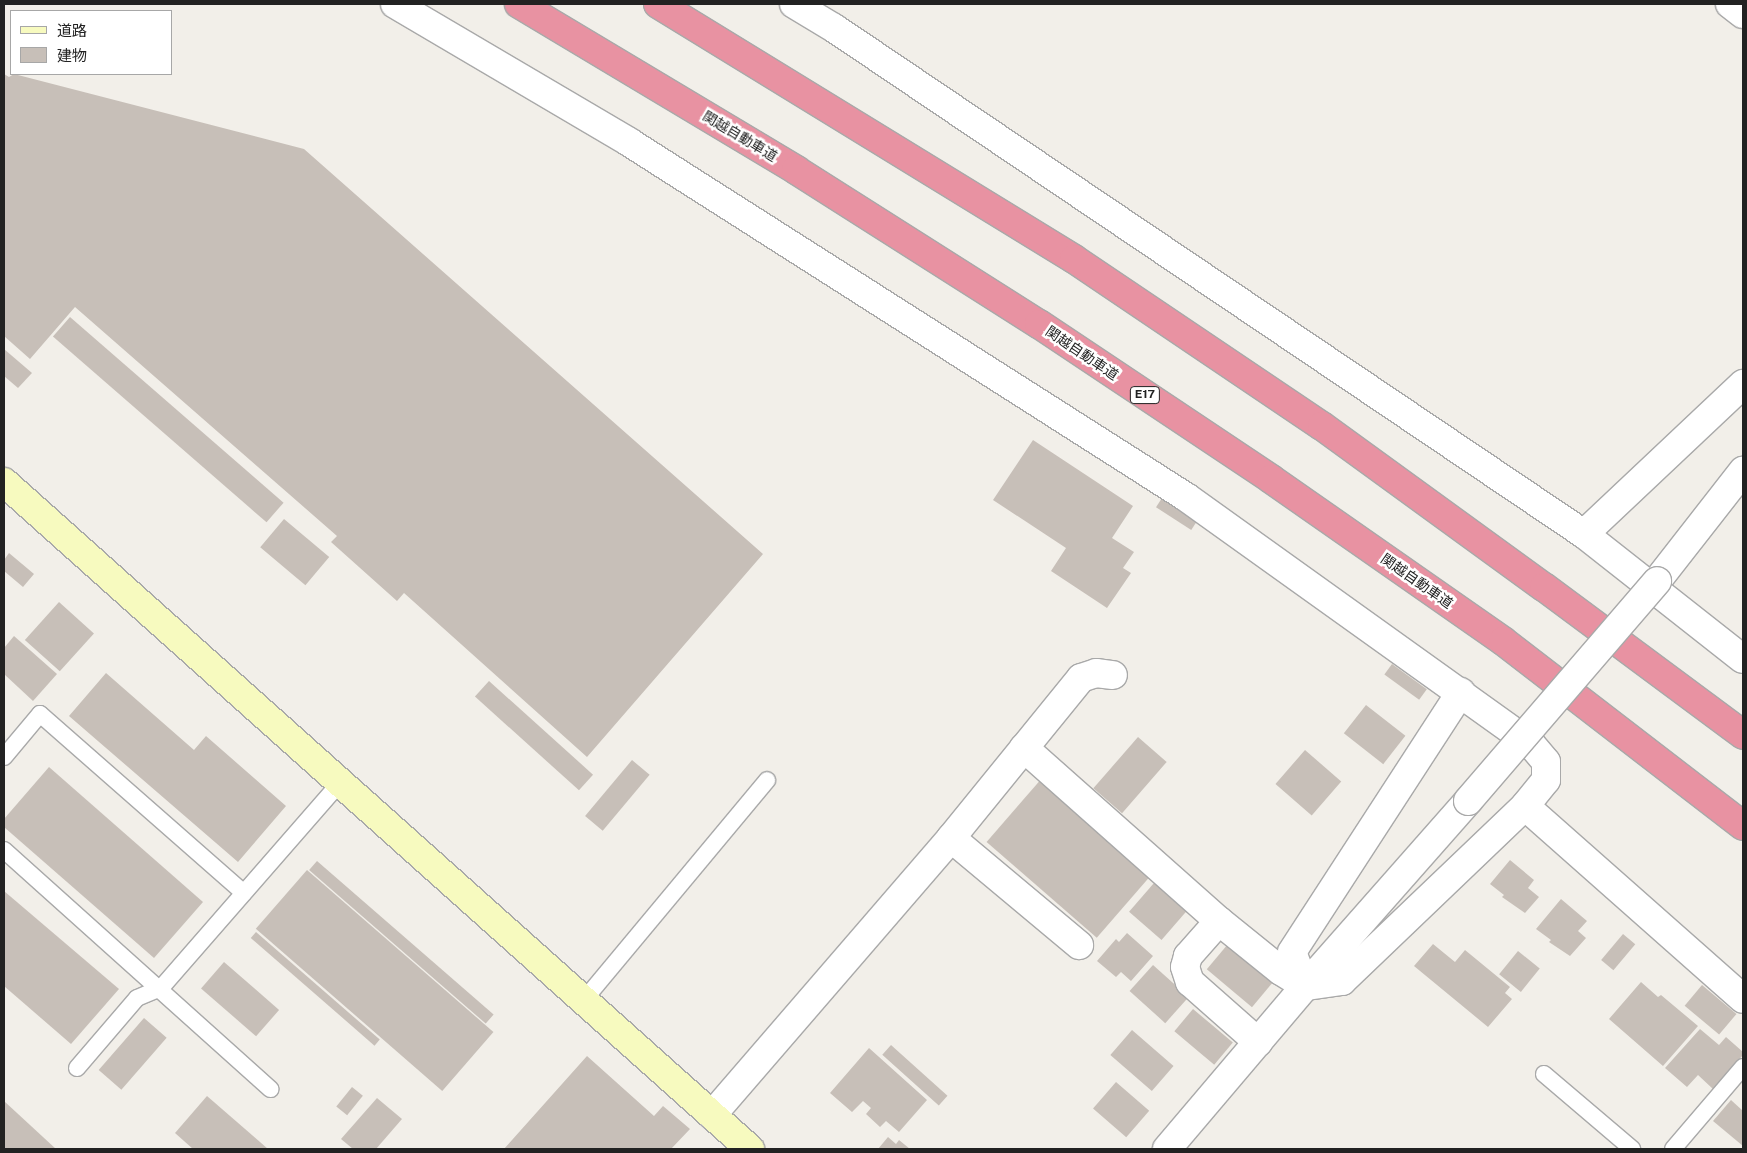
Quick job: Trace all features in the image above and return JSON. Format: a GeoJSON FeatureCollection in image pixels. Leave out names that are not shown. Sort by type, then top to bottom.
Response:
{"type":"FeatureCollection","features":[{"type":"Feature","properties":{"kind":"highway","name":"関越自動車道"},"geometry":{"type":"LineString","coordinates":[[519,4],[605,53],[805,176],[1039,324],[1271,479],[1503,640],[1743,826]]}},
{"type":"Feature","properties":{"kind":"highway"},"geometry":{"type":"LineString","coordinates":[[658,4],[1074,259],[1322,426],[1544,587],[1743,735]]}},
{"type":"Feature","properties":{"kind":"street"},"geometry":{"type":"LineString","coordinates":[[395,4],[629,142],[1186,497],[1461,692],[1531,744],[1546,762],[1546,780],[1525,806],[1342,981],[1305,986],[1281,971],[1218,921],[1024,748]]}},
{"type":"Feature","properties":{"kind":"street"},"geometry":{"type":"LineString","coordinates":[[794,4],[834,28],[1584,534],[1742,654]]}},
{"type":"Feature","properties":{"kind":"street"},"geometry":{"type":"LineString","coordinates":[[1730,4],[1743,14]]}},
{"type":"Feature","properties":{"kind":"street"},"geometry":{"type":"LineString","coordinates":[[1584,534],[1743,384]]}},
{"type":"Feature","properties":{"kind":"street"},"geometry":{"type":"LineString","coordinates":[[1167,1149],[1305,986],[1468,801],[1657,581],[1743,471]]}},
{"type":"Feature","properties":{"kind":"street"},"geometry":{"type":"LineString","coordinates":[[4,482],[750,1149]]}},
{"type":"Feature","properties":{"kind":"street"},"geometry":{"type":"LineString","coordinates":[[712,1115],[951,838],[1081,678],[1096,673],[1113,675]]}},
{"type":"Feature","properties":{"kind":"street"},"geometry":{"type":"LineString","coordinates":[[1305,986],[1292,952],[1461,692]]}},
{"type":"Feature","properties":{"kind":"street"},"geometry":{"type":"LineString","coordinates":[[1525,806],[1743,999]]}},
{"type":"Feature","properties":{"kind":"street"},"geometry":{"type":"LineString","coordinates":[[951,838],[1078,946]]}},
{"type":"Feature","properties":{"kind":"street"},"geometry":{"type":"LineString","coordinates":[[1218,921],[1188,956],[1185,967],[1190,982],[1258,1042]]}},
{"type":"Feature","properties":{"kind":"lane"},"geometry":{"type":"LineString","coordinates":[[4,757],[40,714],[244,893]]}},
{"type":"Feature","properties":{"kind":"lane"},"geometry":{"type":"LineString","coordinates":[[584,1000],[767,780]]}},
{"type":"Feature","properties":{"kind":"lane"},"geometry":{"type":"LineString","coordinates":[[77,1068],[137,998],[161,988],[340,783]]}},
{"type":"Feature","properties":{"kind":"lane"},"geometry":{"type":"LineString","coordinates":[[4,850],[161,988],[270,1089]]}},
{"type":"Feature","properties":{"kind":"lane"},"geometry":{"type":"LineString","coordinates":[[1673,1149],[1743,1067]]}},
{"type":"Feature","properties":{"kind":"lane"},"geometry":{"type":"LineString","coordinates":[[1544,1074],[1632,1149]]}},
{"type":"Feature","properties":{"kind":"building"},"geometry":{"type":"Polygon","coordinates":[[[4,74],[9,77],[18,75],[304,149],[763,554],[587,757],[404,593],[397,601],[331,542],[337,536],[75,307],[30,359],[4,336],[4,74]]]}},
{"type":"Feature","properties":{"kind":"building"},"geometry":{"type":"Polygon","coordinates":[[[70,317],[284,503],[267,522],[53,337],[70,317]]]}},
{"type":"Feature","properties":{"kind":"building"},"geometry":{"type":"Polygon","coordinates":[[[4,349],[32,373],[18,388],[4,376],[4,349]]]}},
{"type":"Feature","properties":{"kind":"building"},"geometry":{"type":"Polygon","coordinates":[[[1033,440],[1133,506],[1112,538],[1134,552],[1123,568],[1131,573],[1107,608],[1051,571],[1066,548],[993,500],[1033,440]]]}},
{"type":"Feature","properties":{"kind":"building"},"geometry":{"type":"Polygon","coordinates":[[[1162,498],[1197,521],[1191,530],[1156,507],[1162,498]]]}},
{"type":"Feature","properties":{"kind":"building"},"geometry":{"type":"Polygon","coordinates":[[[284,519],[329,557],[305,585],[260,547],[284,519]]]}},
{"type":"Feature","properties":{"kind":"building"},"geometry":{"type":"Polygon","coordinates":[[[9,553],[34,574],[23,587],[4,571],[4,560],[9,553]]]}},
{"type":"Feature","properties":{"kind":"building"},"geometry":{"type":"Polygon","coordinates":[[[59,602],[94,633],[60,671],[25,640],[59,602]]]}},
{"type":"Feature","properties":{"kind":"building"},"geometry":{"type":"Polygon","coordinates":[[[14,636],[57,674],[33,701],[4,674],[4,648],[14,636]]]}},
{"type":"Feature","properties":{"kind":"building"},"geometry":{"type":"Polygon","coordinates":[[[1392,664],[1427,689],[1419,700],[1384,675],[1392,664]]]}},
{"type":"Feature","properties":{"kind":"building"},"geometry":{"type":"Polygon","coordinates":[[[106,673],[194,750],[206,736],[286,806],[238,862],[69,716],[106,673]]]}},
{"type":"Feature","properties":{"kind":"building"},"geometry":{"type":"Polygon","coordinates":[[[489,681],[593,775],[579,790],[475,697],[489,681]]]}},
{"type":"Feature","properties":{"kind":"building"},"geometry":{"type":"Polygon","coordinates":[[[1366,705],[1405,736],[1383,764],[1344,733],[1366,705]]]}},
{"type":"Feature","properties":{"kind":"building"},"geometry":{"type":"Polygon","coordinates":[[[1138,737],[1167,762],[1122,813],[1093,788],[1138,737]]]}},
{"type":"Feature","properties":{"kind":"building"},"geometry":{"type":"Polygon","coordinates":[[[1305,750],[1341,781],[1312,815],[1275,784],[1305,750]]]}},
{"type":"Feature","properties":{"kind":"building"},"geometry":{"type":"Polygon","coordinates":[[[632,760],[650,775],[603,831],[585,816],[632,760]]]}},
{"type":"Feature","properties":{"kind":"building"},"geometry":{"type":"Polygon","coordinates":[[[49,767],[203,902],[154,958],[4,827],[4,819],[49,767]]]}},
{"type":"Feature","properties":{"kind":"building"},"geometry":{"type":"Polygon","coordinates":[[[1043,777],[1153,873],[1097,938],[987,842],[1043,777]]]}},
{"type":"Feature","properties":{"kind":"building"},"geometry":{"type":"Polygon","coordinates":[[[1510,860],[1534,880],[1528,888],[1539,897],[1525,913],[1502,897],[1504,895],[1490,884],[1510,860]]]}},
{"type":"Feature","properties":{"kind":"building"},"geometry":{"type":"Polygon","coordinates":[[[317,861],[494,1015],[486,1024],[309,870],[317,861]]]}},
{"type":"Feature","properties":{"kind":"building"},"geometry":{"type":"Polygon","coordinates":[[[307,870],[493,1032],[442,1091],[256,929],[307,870]]]}},
{"type":"Feature","properties":{"kind":"building"},"geometry":{"type":"Polygon","coordinates":[[[1154,883],[1186,911],[1162,940],[1129,912],[1154,883]]]}},
{"type":"Feature","properties":{"kind":"building"},"geometry":{"type":"Polygon","coordinates":[[[4,891],[119,989],[71,1044],[4,986],[4,891]]]}},
{"type":"Feature","properties":{"kind":"building"},"geometry":{"type":"Polygon","coordinates":[[[1561,899],[1587,921],[1578,931],[1586,938],[1570,956],[1549,942],[1551,940],[1536,929],[1561,899]]]}},
{"type":"Feature","properties":{"kind":"building"},"geometry":{"type":"Polygon","coordinates":[[[256,932],[380,1040],[375,1046],[251,938],[256,932]]]}},
{"type":"Feature","properties":{"kind":"building"},"geometry":{"type":"Polygon","coordinates":[[[1127,933],[1153,956],[1131,981],[1121,972],[1116,977],[1097,961],[1116,939],[1119,942],[1127,933]]]}},
{"type":"Feature","properties":{"kind":"building"},"geometry":{"type":"Polygon","coordinates":[[[1623,934],[1635,944],[1613,970],[1601,960],[1623,934]]]}},
{"type":"Feature","properties":{"kind":"building"},"geometry":{"type":"Polygon","coordinates":[[[1228,944],[1273,982],[1252,1007],[1207,969],[1228,944]]]}},
{"type":"Feature","properties":{"kind":"building"},"geometry":{"type":"Polygon","coordinates":[[[1433,944],[1455,962],[1465,950],[1510,987],[1505,993],[1512,999],[1488,1027],[1414,966],[1433,944]]]}},
{"type":"Feature","properties":{"kind":"building"},"geometry":{"type":"Polygon","coordinates":[[[1518,951],[1540,969],[1521,992],[1499,974],[1518,951]]]}},
{"type":"Feature","properties":{"kind":"building"},"geometry":{"type":"Polygon","coordinates":[[[224,962],[279,1010],[256,1036],[201,988],[224,962]]]}},
{"type":"Feature","properties":{"kind":"building"},"geometry":{"type":"Polygon","coordinates":[[[1153,965],[1189,997],[1165,1023],[1130,991],[1153,965]]]}},
{"type":"Feature","properties":{"kind":"building"},"geometry":{"type":"Polygon","coordinates":[[[1641,982],[1658,997],[1661,995],[1698,1026],[1663,1066],[1609,1019],[1641,982]]]}},
{"type":"Feature","properties":{"kind":"building"},"geometry":{"type":"Polygon","coordinates":[[[1702,985],[1736,1014],[1719,1035],[1685,1006],[1702,985]]]}},
{"type":"Feature","properties":{"kind":"building"},"geometry":{"type":"Polygon","coordinates":[[[1193,1009],[1233,1042],[1214,1065],[1174,1031],[1193,1009]]]}},
{"type":"Feature","properties":{"kind":"building"},"geometry":{"type":"Polygon","coordinates":[[[144,1018],[167,1038],[121,1090],[99,1070],[144,1018]]]}},
{"type":"Feature","properties":{"kind":"building"},"geometry":{"type":"Polygon","coordinates":[[[1700,1029],[1719,1045],[1726,1037],[1743,1052],[1743,1055],[1713,1089],[1698,1075],[1687,1087],[1665,1068],[1700,1029]]]}},
{"type":"Feature","properties":{"kind":"building"},"geometry":{"type":"Polygon","coordinates":[[[1132,1030],[1174,1066],[1152,1091],[1110,1055],[1132,1030]]]}},
{"type":"Feature","properties":{"kind":"building"},"geometry":{"type":"Polygon","coordinates":[[[891,1045],[947,1096],[939,1106],[882,1055],[891,1045]]]}},
{"type":"Feature","properties":{"kind":"building"},"geometry":{"type":"Polygon","coordinates":[[[869,1048],[927,1100],[899,1132],[886,1121],[880,1127],[866,1114],[871,1108],[863,1101],[852,1112],[830,1093],[869,1048]]]}},
{"type":"Feature","properties":{"kind":"building"},"geometry":{"type":"Polygon","coordinates":[[[587,1056],[654,1116],[663,1106],[690,1129],[671,1149],[504,1149],[587,1056]]]}},
{"type":"Feature","properties":{"kind":"building"},"geometry":{"type":"Polygon","coordinates":[[[1116,1082],[1149,1111],[1126,1137],[1093,1108],[1116,1082]]]}},
{"type":"Feature","properties":{"kind":"building"},"geometry":{"type":"Polygon","coordinates":[[[352,1087],[363,1096],[347,1115],[336,1106],[352,1087]]]}},
{"type":"Feature","properties":{"kind":"building"},"geometry":{"type":"Polygon","coordinates":[[[207,1096],[268,1149],[193,1149],[175,1133],[207,1096]]]}},
{"type":"Feature","properties":{"kind":"building"},"geometry":{"type":"Polygon","coordinates":[[[377,1098],[402,1119],[376,1149],[353,1149],[341,1139],[377,1098]]]}},
{"type":"Feature","properties":{"kind":"building"},"geometry":{"type":"Polygon","coordinates":[[[1731,1100],[1743,1111],[1743,1146],[1713,1121],[1731,1100]]]}},
{"type":"Feature","properties":{"kind":"building"},"geometry":{"type":"Polygon","coordinates":[[[4,1101],[56,1149],[4,1149],[4,1101]]]}},
{"type":"Feature","properties":{"kind":"building"},"geometry":{"type":"Polygon","coordinates":[[[888,1137],[896,1144],[899,1140],[910,1149],[878,1149],[888,1137]]]}}]}
